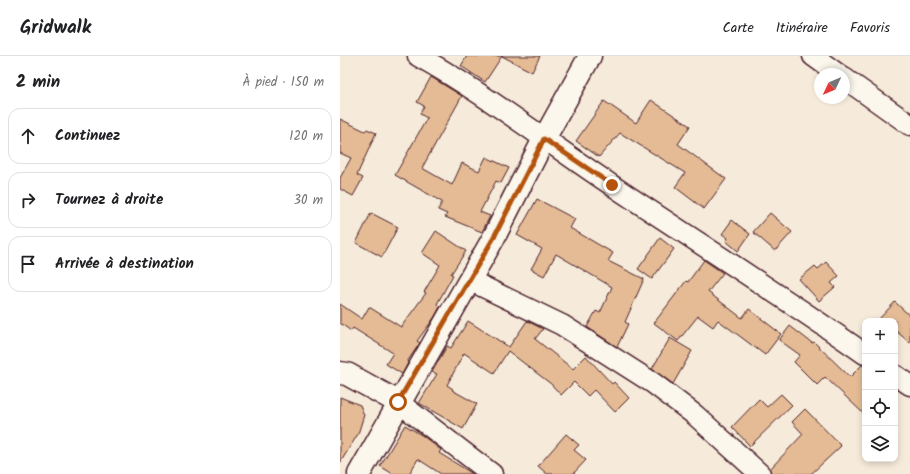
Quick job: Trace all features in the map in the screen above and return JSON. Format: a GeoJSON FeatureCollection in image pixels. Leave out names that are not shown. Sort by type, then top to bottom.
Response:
{"type":"FeatureCollection","features":[{"type":"Feature","properties":{"kind":"street"},"geometry":{"type":"LineString","coordinates":[[418,56],[450,74],[612,185],[797,306],[862,352]]}},
{"type":"Feature","properties":{"kind":"street"},"geometry":{"type":"LineString","coordinates":[[359,474],[398,402],[493,239],[544,139],[590,56]]}},
{"type":"Feature","properties":{"kind":"street"},"geometry":{"type":"LineString","coordinates":[[813,56],[830,68]]}},
{"type":"Feature","properties":{"kind":"street"},"geometry":{"type":"LineString","coordinates":[[850,82],[900,119],[910,124]]}},
{"type":"Feature","properties":{"kind":"street"},"geometry":{"type":"LineString","coordinates":[[469,280],[562,325],[653,383],[695,415],[760,474]]}},
{"type":"Feature","properties":{"kind":"street"},"geometry":{"type":"LineString","coordinates":[[342,372],[398,402],[492,474]]}},
{"type":"Feature","properties":{"kind":"street"},"geometry":{"type":"LineString","coordinates":[[898,377],[910,385]]}},
{"type":"Feature","properties":{"kind":"building"},"geometry":{"type":"Polygon","coordinates":[[[467,56],[502,56],[485,82],[461,66],[467,56]]]}},
{"type":"Feature","properties":{"kind":"building"},"geometry":{"type":"Polygon","coordinates":[[[502,56],[540,56],[532,72],[502,56]]]}},
{"type":"Feature","properties":{"kind":"building"},"geometry":{"type":"Polygon","coordinates":[[[431,77],[462,96],[422,168],[452,185],[462,163],[479,171],[486,157],[509,168],[501,183],[496,181],[480,212],[490,216],[482,232],[445,217],[447,214],[438,210],[442,202],[395,175],[427,118],[420,114],[424,106],[417,102],[431,77]]]}},
{"type":"Feature","properties":{"kind":"building"},"geometry":{"type":"Polygon","coordinates":[[[651,100],[690,126],[678,144],[726,179],[704,209],[675,187],[685,173],[620,133],[599,157],[576,141],[604,101],[636,123],[651,100]]]}},
{"type":"Feature","properties":{"kind":"building"},"geometry":{"type":"Polygon","coordinates":[[[340,119],[365,131],[367,129],[376,133],[357,175],[363,178],[353,196],[340,189],[340,178],[351,158],[340,153],[340,119]]]}},
{"type":"Feature","properties":{"kind":"building"},"geometry":{"type":"Polygon","coordinates":[[[537,199],[575,219],[570,228],[613,253],[608,261],[644,279],[625,322],[628,324],[617,347],[587,327],[596,311],[600,313],[612,287],[556,254],[544,276],[531,269],[542,249],[517,235],[537,199]]]}},
{"type":"Feature","properties":{"kind":"building"},"geometry":{"type":"Polygon","coordinates":[[[371,213],[398,227],[382,257],[356,243],[371,213]]]}},
{"type":"Feature","properties":{"kind":"building"},"geometry":{"type":"Polygon","coordinates":[[[770,213],[792,232],[775,251],[753,232],[770,213]]]}},
{"type":"Feature","properties":{"kind":"building"},"geometry":{"type":"Polygon","coordinates":[[[732,220],[750,234],[738,251],[726,241],[728,238],[722,234],[732,220]]]}},
{"type":"Feature","properties":{"kind":"building"},"geometry":{"type":"Polygon","coordinates":[[[436,231],[466,251],[451,274],[453,275],[437,304],[440,307],[417,341],[420,343],[407,362],[408,363],[402,374],[386,364],[393,353],[353,328],[351,331],[340,323],[340,304],[362,319],[369,307],[401,327],[426,293],[424,292],[440,265],[422,253],[436,231]]]}},
{"type":"Feature","properties":{"kind":"building"},"geometry":{"type":"Polygon","coordinates":[[[660,238],[674,249],[652,279],[638,269],[660,238]]]}},
{"type":"Feature","properties":{"kind":"building"},"geometry":{"type":"Polygon","coordinates":[[[704,260],[723,273],[708,292],[742,318],[749,309],[781,334],[765,355],[718,320],[713,327],[698,316],[678,341],[654,323],[704,260]]]}},
{"type":"Feature","properties":{"kind":"building"},"geometry":{"type":"Polygon","coordinates":[[[826,262],[839,276],[831,283],[835,287],[819,301],[799,279],[815,266],[818,269],[826,262]]]}},
{"type":"Feature","properties":{"kind":"building"},"geometry":{"type":"Polygon","coordinates":[[[895,302],[910,316],[910,343],[898,333],[898,318],[880,318],[895,302]]]}},
{"type":"Feature","properties":{"kind":"building"},"geometry":{"type":"Polygon","coordinates":[[[468,321],[509,347],[527,321],[543,329],[535,339],[573,369],[586,356],[612,384],[614,382],[629,398],[615,412],[594,390],[588,396],[574,382],[561,395],[551,384],[508,351],[494,373],[464,353],[447,385],[453,389],[452,390],[477,404],[463,429],[419,403],[437,374],[432,372],[447,346],[451,348],[468,321]]]}},
{"type":"Feature","properties":{"kind":"building"},"geometry":{"type":"Polygon","coordinates":[[[790,326],[812,343],[814,342],[850,377],[862,365],[862,412],[825,377],[817,385],[794,362],[800,355],[779,340],[790,326]]]}},
{"type":"Feature","properties":{"kind":"building"},"geometry":{"type":"Polygon","coordinates":[[[670,338],[692,351],[673,384],[652,369],[670,338]]]}},
{"type":"Feature","properties":{"kind":"building"},"geometry":{"type":"Polygon","coordinates":[[[781,394],[792,405],[750,446],[732,427],[759,399],[767,407],[781,394]]]}},
{"type":"Feature","properties":{"kind":"building"},"geometry":{"type":"Polygon","coordinates":[[[340,397],[360,405],[364,415],[358,434],[340,463],[340,397]]]}},
{"type":"Feature","properties":{"kind":"building"},"geometry":{"type":"Polygon","coordinates":[[[805,409],[841,446],[811,474],[771,474],[770,469],[803,434],[792,422],[805,409]]]}},
{"type":"Feature","properties":{"kind":"building"},"geometry":{"type":"Polygon","coordinates":[[[405,425],[423,436],[441,450],[439,453],[473,474],[441,474],[418,459],[409,474],[393,474],[380,466],[405,425]]]}},
{"type":"Feature","properties":{"kind":"building"},"geometry":{"type":"Polygon","coordinates":[[[566,434],[579,445],[574,450],[586,460],[573,474],[547,474],[538,466],[566,434]]]}},
{"type":"Feature","properties":{"kind":"route"},"geometry":{"type":"LineString","coordinates":[[398,402],[493,239],[544,139],[612,185]]}}]}
